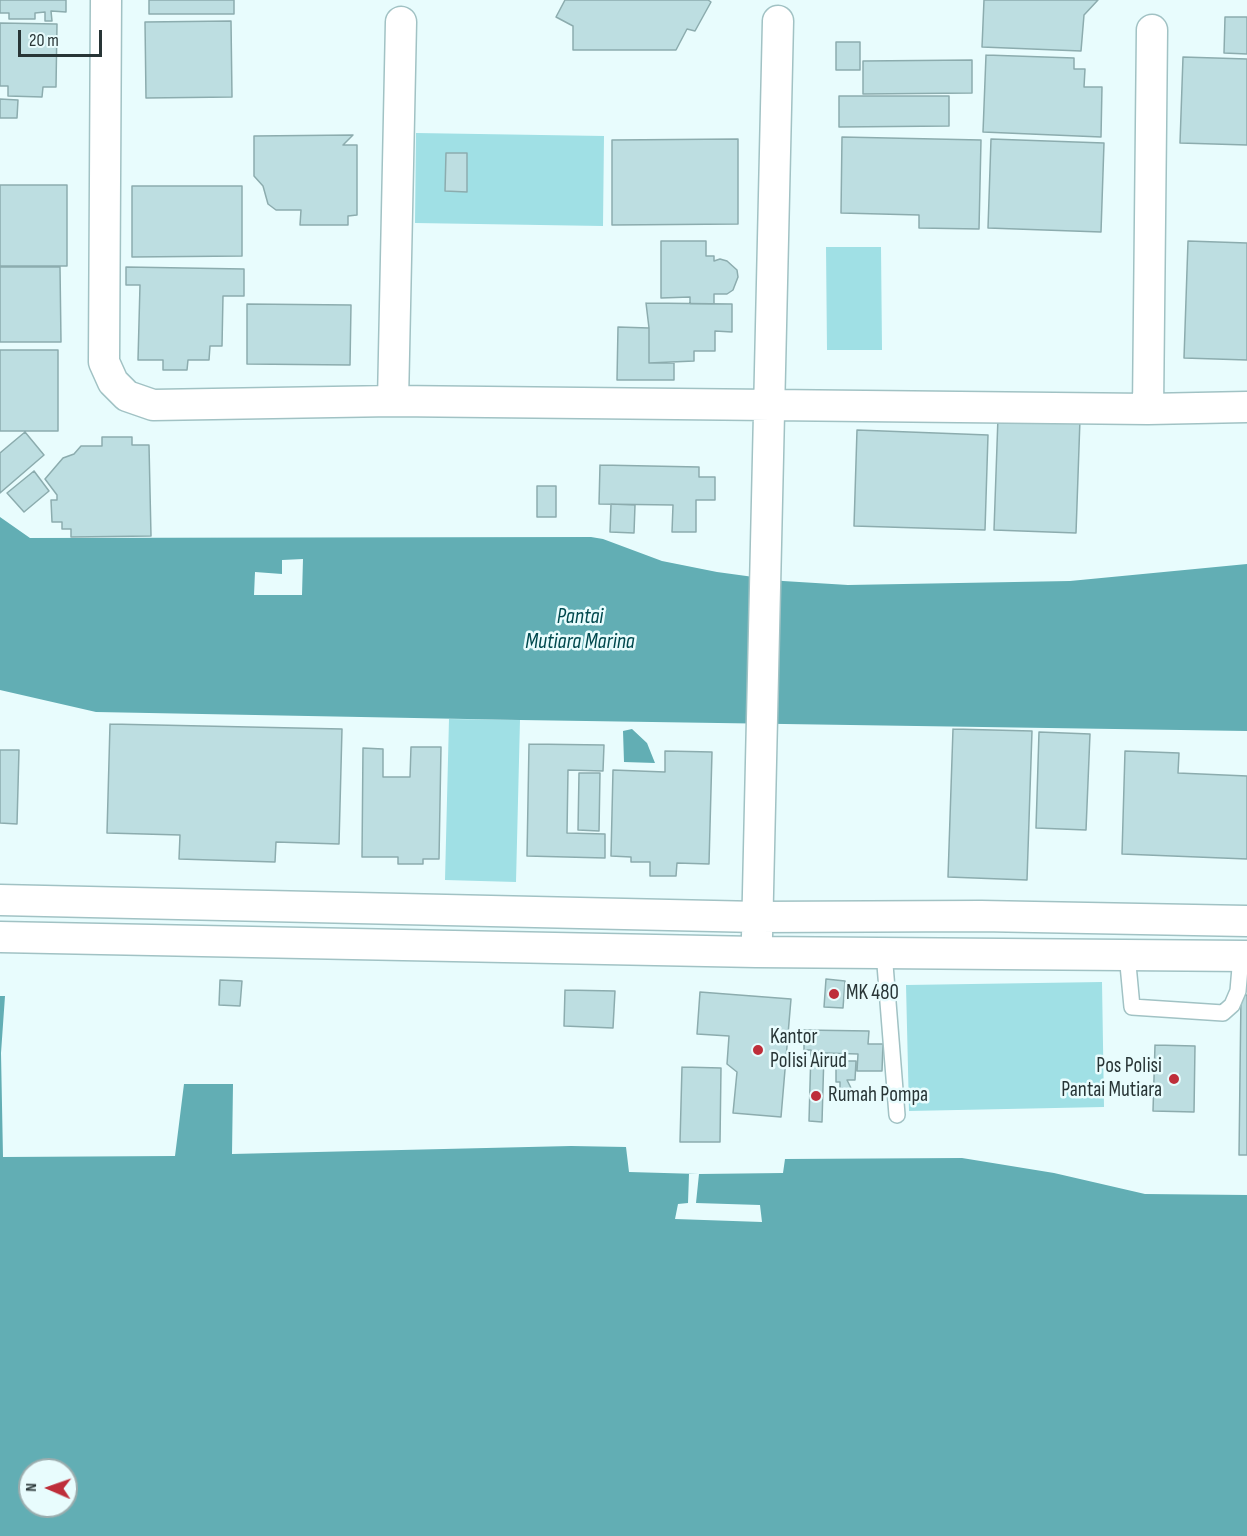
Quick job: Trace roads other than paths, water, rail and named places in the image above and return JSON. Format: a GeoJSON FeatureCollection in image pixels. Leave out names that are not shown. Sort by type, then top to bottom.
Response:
{"type":"FeatureCollection","features":[{"type":"Feature","properties":{"kind":"street"},"geometry":{"type":"LineString","coordinates":[[106,0],[104,362],[113,382],[127,396],[153,405],[393,401],[1148,409],[1247,407]]}},
{"type":"Feature","properties":{"kind":"street"},"geometry":{"type":"LineString","coordinates":[[756,952],[767,564],[768,405],[778,21]]}},
{"type":"Feature","properties":{"kind":"street"},"geometry":{"type":"LineString","coordinates":[[393,401],[401,22]]}},
{"type":"Feature","properties":{"kind":"street"},"geometry":{"type":"LineString","coordinates":[[1148,409],[1152,30]]}},
{"type":"Feature","properties":{"kind":"street"},"geometry":{"type":"LineString","coordinates":[[0,900],[758,918],[981,916],[1247,921]]}},
{"type":"Feature","properties":{"kind":"street"},"geometry":{"type":"LineString","coordinates":[[0,936],[756,952],[1244,956]]}},
{"type":"Feature","properties":{"kind":"lane"},"geometry":{"type":"LineString","coordinates":[[884,952],[897,1115]]}},
{"type":"Feature","properties":{"kind":"lane"},"geometry":{"type":"LineString","coordinates":[[1127,954],[1132,1007],[1223,1013],[1232,1005],[1238,991],[1244,956]]}},
{"type":"Feature","properties":{"kind":"water","name":"Pantai Mutiara Marina"},"geometry":{"type":"Polygon","coordinates":[[[0,517],[30,538],[591,537],[603,539],[662,561],[717,572],[783,581],[848,585],[1070,581],[1247,564],[1247,731],[96,712],[0,690],[0,517]]]}},
{"type":"Feature","properties":{"kind":"water"},"geometry":{"type":"Polygon","coordinates":[[[632,729],[647,743],[655,763],[624,762],[623,731],[632,729]]]}},
{"type":"Feature","properties":{"kind":"water"},"geometry":{"type":"Polygon","coordinates":[[[0,996],[5,996],[1,1053],[3,1157],[175,1156],[184,1084],[233,1084],[232,1154],[571,1146],[626,1147],[629,1172],[699,1174],[783,1173],[785,1159],[962,1158],[1054,1173],[1145,1194],[1247,1195],[1247,1536],[0,1536],[0,996]]]}},
{"type":"Feature","properties":{"kind":"place","name":"MK 480"},"geometry":{"type":"Point","coordinates":[834,994]}},
{"type":"Feature","properties":{"kind":"place","name":"Kantor Polisi Airud"},"geometry":{"type":"Point","coordinates":[758,1050]}},
{"type":"Feature","properties":{"kind":"place","name":"Pos Polisi Pantai Mutiara"},"geometry":{"type":"Point","coordinates":[1174,1079]}},
{"type":"Feature","properties":{"kind":"place","name":"Rumah Pompa"},"geometry":{"type":"Point","coordinates":[816,1096]}}]}
